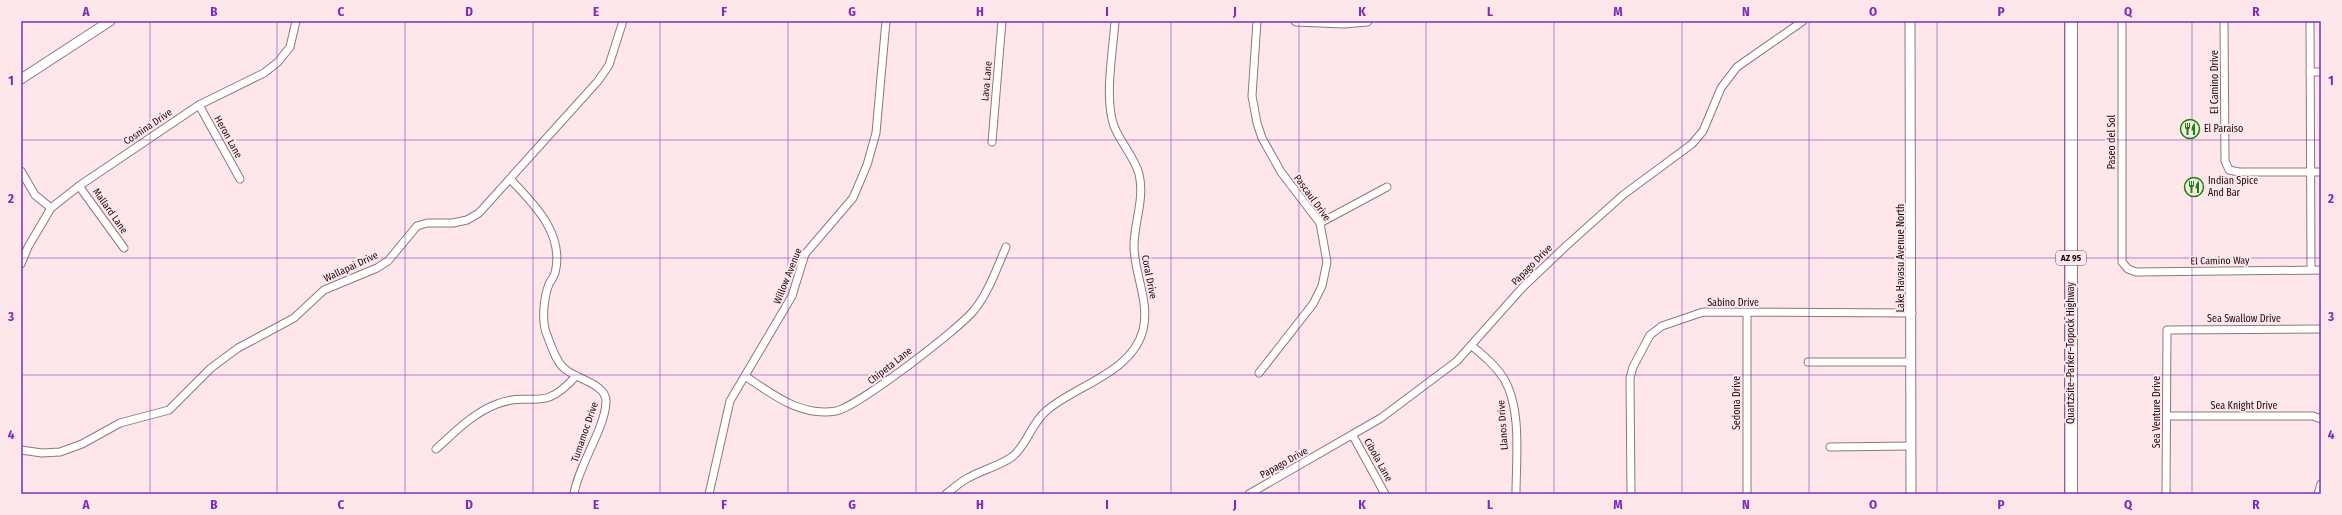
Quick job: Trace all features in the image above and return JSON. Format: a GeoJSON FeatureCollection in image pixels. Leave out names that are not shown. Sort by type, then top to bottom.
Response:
{"type":"FeatureCollection","features":[{"type":"Feature","properties":{"kind":"highway","name":"Quartzsite–Parker–Topock Highway"},"geometry":{"type":"LineString","coordinates":[[2071,21],[2071,494]]}},
{"type":"Feature","properties":{"kind":"main road"},"geometry":{"type":"LineString","coordinates":[[21,78],[110,21]]}},
{"type":"Feature","properties":{"kind":"main road"},"geometry":{"type":"LineString","coordinates":[[1296,21],[1344,23],[1367,21]]}},
{"type":"Feature","properties":{"kind":"main road","name":"Lake Havasu Avenue North"},"geometry":{"type":"LineString","coordinates":[[1910,21],[1912,313],[1910,494]]}},
{"type":"Feature","properties":{"kind":"street","name":"Cosnina Drive"},"geometry":{"type":"LineString","coordinates":[[21,264],[28,246],[51,208],[79,186],[199,105],[264,73],[278,62],[290,47],[296,21]]}},
{"type":"Feature","properties":{"kind":"street","name":"Wallapai Drive"},"geometry":{"type":"LineString","coordinates":[[21,450],[42,453],[60,452],[82,444],[120,423],[170,410],[211,368],[238,348],[294,318],[324,290],[377,268],[388,261],[417,226],[427,223],[453,223],[479,213],[598,80],[609,65],[623,21]]}},
{"type":"Feature","properties":{"kind":"street","name":"Willow Avenue"},"geometry":{"type":"LineString","coordinates":[[709,494],[730,401],[792,296],[805,254],[852,198],[867,165],[876,132],[886,21]]}},
{"type":"Feature","properties":{"kind":"street","name":"Lava Lane"},"geometry":{"type":"LineString","coordinates":[[992,142],[1002,21]]}},
{"type":"Feature","properties":{"kind":"street","name":"Coral Drive"},"geometry":{"type":"LineString","coordinates":[[946,494],[968,478],[1011,457],[1023,446],[1034,427],[1046,411],[1093,383],[1130,355],[1137,345],[1143,329],[1145,312],[1142,291],[1135,263],[1134,244],[1141,199],[1139,174],[1114,125],[1110,102],[1115,21]]}},
{"type":"Feature","properties":{"kind":"street","name":"Pascaul Drive"},"geometry":{"type":"LineString","coordinates":[[1257,21],[1252,96],[1257,123],[1262,138],[1281,172],[1320,223],[1327,249],[1327,262],[1322,286],[1301,320],[1259,373]]}},
{"type":"Feature","properties":{"kind":"street","name":"Papago Drive"},"geometry":{"type":"LineString","coordinates":[[1249,494],[1353,436],[1442,374],[1472,346],[1522,288],[1565,247],[1623,195],[1692,144],[1704,131],[1721,88],[1737,67],[1803,21]]}},
{"type":"Feature","properties":{"kind":"street","name":"Paseo del Sol"},"geometry":{"type":"LineString","coordinates":[[2122,21],[2122,262]]}},
{"type":"Feature","properties":{"kind":"street","name":"El Camino Drive"},"geometry":{"type":"LineString","coordinates":[[2224,21],[2226,166],[2229,170],[2239,172],[2321,172]]}},
{"type":"Feature","properties":{"kind":"street"},"geometry":{"type":"LineString","coordinates":[[2310,21],[2311,270]]}},
{"type":"Feature","properties":{"kind":"street"},"geometry":{"type":"LineString","coordinates":[[2310,72],[2321,72]]}},
{"type":"Feature","properties":{"kind":"street","name":"Heron Lane"},"geometry":{"type":"LineString","coordinates":[[199,105],[240,179]]}},
{"type":"Feature","properties":{"kind":"street"},"geometry":{"type":"LineString","coordinates":[[21,171],[35,196],[51,208]]}},
{"type":"Feature","properties":{"kind":"street","name":"Tumamoc Drive"},"geometry":{"type":"LineString","coordinates":[[510,179],[536,206],[552,232],[556,247],[557,261],[545,301],[546,332],[564,369],[598,388],[605,395],[606,402],[574,494]]}},
{"type":"Feature","properties":{"kind":"street","name":"Mallard Lane"},"geometry":{"type":"LineString","coordinates":[[79,186],[124,248]]}},
{"type":"Feature","properties":{"kind":"street"},"geometry":{"type":"LineString","coordinates":[[1320,223],[1388,187]]}},
{"type":"Feature","properties":{"kind":"street","name":"Chipeta Lane"},"geometry":{"type":"LineString","coordinates":[[745,376],[785,402],[804,410],[836,411],[848,407],[870,394],[974,311],[996,274],[1006,247]]}},
{"type":"Feature","properties":{"kind":"street","name":"El Camino Way"},"geometry":{"type":"LineString","coordinates":[[2122,262],[2128,269],[2136,272],[2321,270]]}},
{"type":"Feature","properties":{"kind":"street","name":"Sabino Drive"},"geometry":{"type":"LineString","coordinates":[[1631,494],[1630,378],[1633,367],[1650,335],[1662,326],[1703,312],[1912,313]]}},
{"type":"Feature","properties":{"kind":"street","name":"Sedona Drive"},"geometry":{"type":"LineString","coordinates":[[1747,313],[1747,494]]}},
{"type":"Feature","properties":{"kind":"street","name":"Sea Swallow Drive"},"geometry":{"type":"LineString","coordinates":[[2167,330],[2321,328]]}},
{"type":"Feature","properties":{"kind":"street","name":"Sea Venture Drive"},"geometry":{"type":"LineString","coordinates":[[2166,494],[2167,330]]}},
{"type":"Feature","properties":{"kind":"street","name":"Llanos Drive"},"geometry":{"type":"LineString","coordinates":[[1472,346],[1494,366],[1504,379],[1511,394],[1516,424],[1516,494]]}},
{"type":"Feature","properties":{"kind":"street"},"geometry":{"type":"LineString","coordinates":[[1808,362],[1911,362]]}},
{"type":"Feature","properties":{"kind":"street"},"geometry":{"type":"LineString","coordinates":[[436,449],[479,411],[498,403],[553,398],[564,390],[576,376]]}},
{"type":"Feature","properties":{"kind":"street","name":"Sea Knight Drive"},"geometry":{"type":"LineString","coordinates":[[2167,416],[2313,416],[2321,419]]}},
{"type":"Feature","properties":{"kind":"street","name":"Cibola Lane"},"geometry":{"type":"LineString","coordinates":[[1353,436],[1385,494]]}},
{"type":"Feature","properties":{"kind":"street"},"geometry":{"type":"LineString","coordinates":[[1830,447],[1911,446]]}},
{"type":"Feature","properties":{"kind":"street"},"geometry":{"type":"LineString","coordinates":[[2318,494],[2321,484]]}},
{"type":"Feature","properties":{"kind":"place","name":"El Paraiso"},"geometry":{"type":"Point","coordinates":[2190,129]}},
{"type":"Feature","properties":{"kind":"place","name":"Indian Spice And Bar"},"geometry":{"type":"Point","coordinates":[2194,187]}}]}
